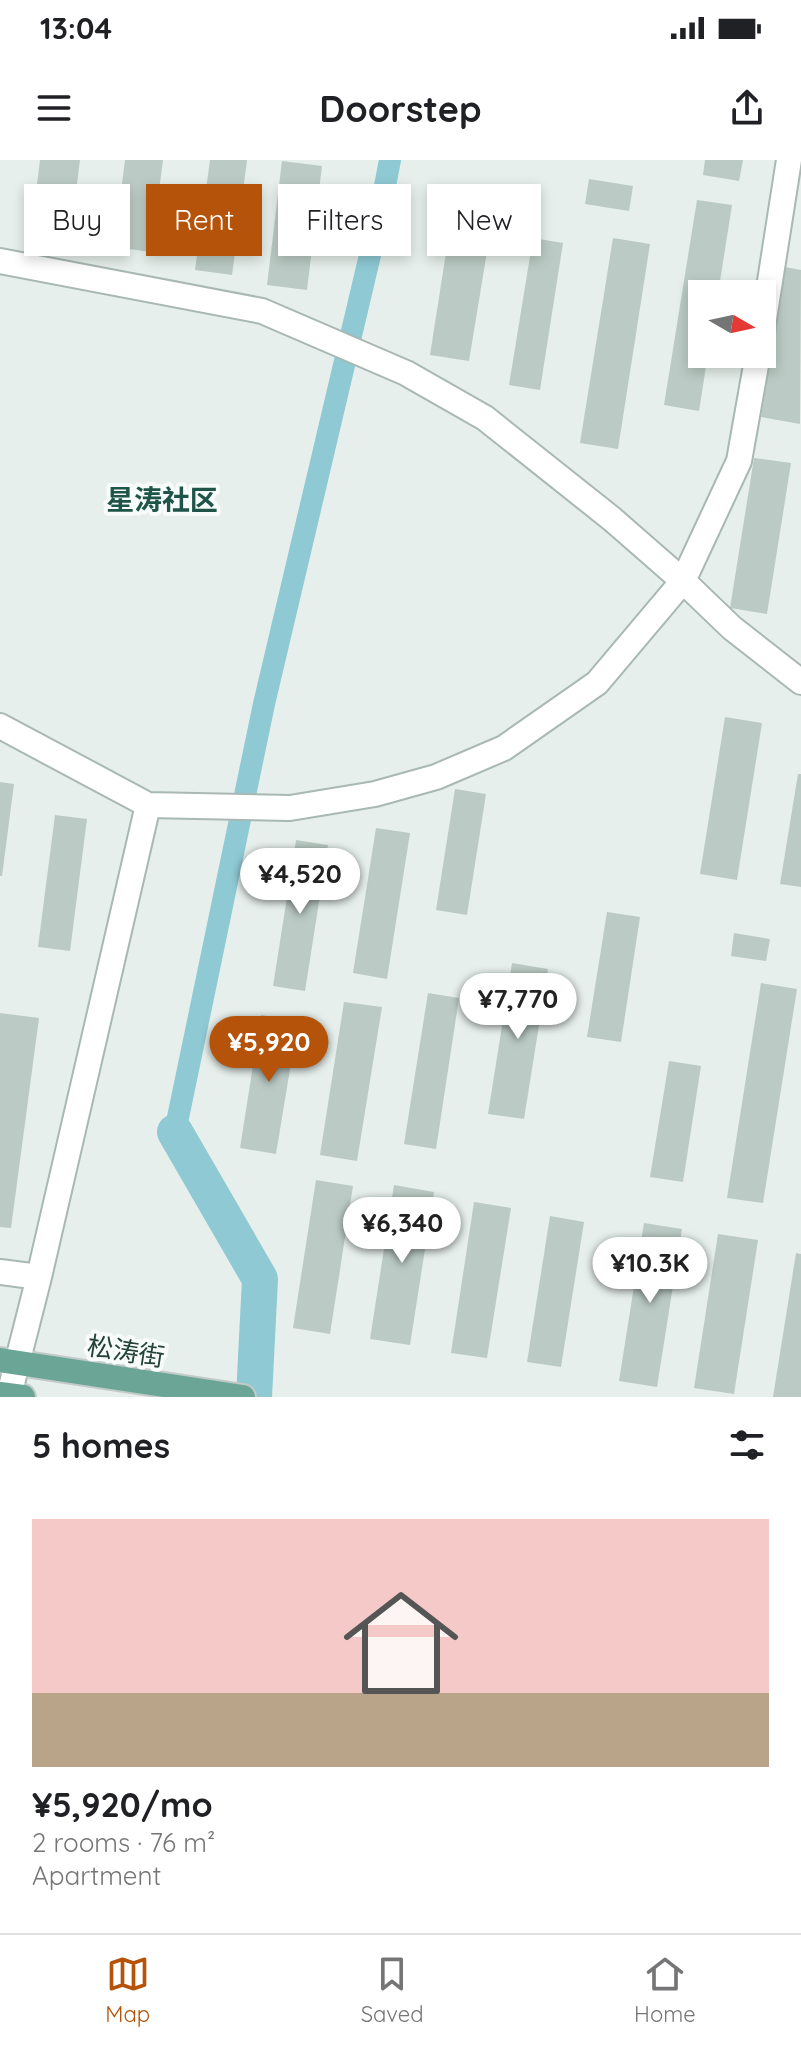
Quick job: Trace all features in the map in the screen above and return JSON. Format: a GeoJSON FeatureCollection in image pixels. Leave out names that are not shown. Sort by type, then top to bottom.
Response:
{"type":"FeatureCollection","features":[{"type":"Feature","properties":{"kind":"main road","name":"松涛街"},"geometry":{"type":"LineString","coordinates":[[9,1361],[243,1397]]}},
{"type":"Feature","properties":{"kind":"street"},"geometry":{"type":"LineString","coordinates":[[770,280],[789,160]]}},
{"type":"Feature","properties":{"kind":"street"},"geometry":{"type":"LineString","coordinates":[[0,261],[262,311],[406,373],[485,418],[612,519],[732,628],[801,682]]}},
{"type":"Feature","properties":{"kind":"street"},"geometry":{"type":"LineString","coordinates":[[0,726],[148,805],[290,808],[375,794],[436,777],[504,748],[597,683],[683,581],[739,461],[756,368]]}},
{"type":"Feature","properties":{"kind":"street"},"geometry":{"type":"LineString","coordinates":[[11,1395],[9,1361],[39,1277],[148,805]]}},
{"type":"Feature","properties":{"kind":"street"},"geometry":{"type":"LineString","coordinates":[[0,1272],[39,1277]]}},
{"type":"Feature","properties":{"kind":"building"},"geometry":{"type":"Polygon","coordinates":[[[40,160],[80,160],[77,184],[37,184],[40,160]]]}},
{"type":"Feature","properties":{"kind":"building"},"geometry":{"type":"Polygon","coordinates":[[[125,160],[163,160],[160,184],[146,184],[146,251],[130,249],[130,184],[122,184],[125,160]]]}},
{"type":"Feature","properties":{"kind":"building"},"geometry":{"type":"Polygon","coordinates":[[[210,160],[247,160],[244,184],[207,184],[210,160]]]}},
{"type":"Feature","properties":{"kind":"building"},"geometry":{"type":"Polygon","coordinates":[[[705,160],[743,160],[739,181],[703,175],[705,160]]]}},
{"type":"Feature","properties":{"kind":"building"},"geometry":{"type":"Polygon","coordinates":[[[282,161],[322,166],[320,184],[279,184],[282,161]]]}},
{"type":"Feature","properties":{"kind":"building"},"geometry":{"type":"Polygon","coordinates":[[[589,179],[633,186],[629,211],[585,204],[589,179]]]}},
{"type":"Feature","properties":{"kind":"building"},"geometry":{"type":"Polygon","coordinates":[[[278,194],[278,256],[311,256],[307,290],[267,285],[278,194]]]}},
{"type":"Feature","properties":{"kind":"building"},"geometry":{"type":"Polygon","coordinates":[[[697,200],[732,205],[720,280],[688,280],[688,368],[706,368],[699,411],[664,405],[697,200]]]}},
{"type":"Feature","properties":{"kind":"building"},"geometry":{"type":"Polygon","coordinates":[[[613,238],[650,244],[618,449],[580,443],[613,238]]]}},
{"type":"Feature","properties":{"kind":"building"},"geometry":{"type":"Polygon","coordinates":[[[541,239],[563,243],[540,390],[509,385],[530,256],[541,256],[541,239]]]}},
{"type":"Feature","properties":{"kind":"building"},"geometry":{"type":"Polygon","coordinates":[[[197,256],[234,256],[232,275],[195,270],[197,256]]]}},
{"type":"Feature","properties":{"kind":"building"},"geometry":{"type":"Polygon","coordinates":[[[445,256],[486,256],[469,361],[430,355],[445,256]]]}},
{"type":"Feature","properties":{"kind":"building"},"geometry":{"type":"Polygon","coordinates":[[[785,267],[801,270],[800,424],[761,417],[769,368],[776,368],[776,323],[785,267]]]}},
{"type":"Feature","properties":{"kind":"building"},"geometry":{"type":"Polygon","coordinates":[[[754,458],[791,463],[767,614],[730,608],[754,458]]]}},
{"type":"Feature","properties":{"kind":"building"},"geometry":{"type":"Polygon","coordinates":[[[725,717],[762,723],[737,880],[700,874],[725,717]]]}},
{"type":"Feature","properties":{"kind":"building"},"geometry":{"type":"Polygon","coordinates":[[[798,774],[801,774],[801,887],[780,884],[798,774]]]}},
{"type":"Feature","properties":{"kind":"building"},"geometry":{"type":"Polygon","coordinates":[[[0,782],[14,784],[2,876],[0,876],[0,782]]]}},
{"type":"Feature","properties":{"kind":"building"},"geometry":{"type":"Polygon","coordinates":[[[455,789],[486,794],[467,915],[436,910],[455,789]]]}},
{"type":"Feature","properties":{"kind":"building"},"geometry":{"type":"Polygon","coordinates":[[[55,815],[87,819],[70,951],[38,947],[55,815]]]}},
{"type":"Feature","properties":{"kind":"building"},"geometry":{"type":"Polygon","coordinates":[[[376,828],[410,833],[387,979],[353,973],[376,828]]]}},
{"type":"Feature","properties":{"kind":"building"},"geometry":{"type":"Polygon","coordinates":[[[296,840],[328,845],[305,991],[273,986],[296,840]]]}},
{"type":"Feature","properties":{"kind":"building"},"geometry":{"type":"Polygon","coordinates":[[[607,912],[640,917],[621,1042],[587,1037],[607,912]]]}},
{"type":"Feature","properties":{"kind":"building"},"geometry":{"type":"Polygon","coordinates":[[[734,933],[770,939],[766,961],[731,956],[734,933]]]}},
{"type":"Feature","properties":{"kind":"building"},"geometry":{"type":"Polygon","coordinates":[[[512,963],[548,969],[524,1119],[488,1114],[512,963]]]}},
{"type":"Feature","properties":{"kind":"building"},"geometry":{"type":"Polygon","coordinates":[[[761,983],[797,989],[763,1203],[727,1198],[761,983]]]}},
{"type":"Feature","properties":{"kind":"building"},"geometry":{"type":"Polygon","coordinates":[[[428,993],[459,998],[436,1149],[404,1144],[428,993]]]}},
{"type":"Feature","properties":{"kind":"building"},"geometry":{"type":"Polygon","coordinates":[[[344,1002],[382,1007],[357,1161],[320,1155],[344,1002]]]}},
{"type":"Feature","properties":{"kind":"building"},"geometry":{"type":"Polygon","coordinates":[[[0,1013],[39,1018],[11,1228],[0,1227],[0,1013]]]}},
{"type":"Feature","properties":{"kind":"building"},"geometry":{"type":"Polygon","coordinates":[[[261,1015],[298,1021],[276,1154],[240,1148],[261,1015]]]}},
{"type":"Feature","properties":{"kind":"building"},"geometry":{"type":"Polygon","coordinates":[[[669,1061],[701,1066],[683,1182],[650,1177],[669,1061]]]}},
{"type":"Feature","properties":{"kind":"building"},"geometry":{"type":"Polygon","coordinates":[[[316,1180],[353,1186],[330,1334],[293,1328],[316,1180]]]}},
{"type":"Feature","properties":{"kind":"building"},"geometry":{"type":"Polygon","coordinates":[[[394,1185],[434,1192],[410,1345],[370,1339],[394,1185]]]}},
{"type":"Feature","properties":{"kind":"building"},"geometry":{"type":"Polygon","coordinates":[[[474,1202],[511,1208],[487,1358],[451,1353],[474,1202]]]}},
{"type":"Feature","properties":{"kind":"building"},"geometry":{"type":"Polygon","coordinates":[[[550,1216],[584,1222],[561,1367],[527,1362],[550,1216]]]}},
{"type":"Feature","properties":{"kind":"building"},"geometry":{"type":"Polygon","coordinates":[[[644,1223],[682,1229],[657,1387],[619,1381],[644,1223]]]}},
{"type":"Feature","properties":{"kind":"building"},"geometry":{"type":"Polygon","coordinates":[[[718,1234],[758,1240],[734,1394],[694,1388],[718,1234]]]}},
{"type":"Feature","properties":{"kind":"building"},"geometry":{"type":"Polygon","coordinates":[[[796,1253],[801,1254],[801,1397],[773,1397],[796,1253]]]}},
{"type":"Feature","properties":{"kind":"waterway"},"geometry":{"type":"LineString","coordinates":[[175,1132],[264,704],[390,160]]}},
{"type":"Feature","properties":{"kind":"waterway"},"geometry":{"type":"LineString","coordinates":[[175,1132],[260,1279],[254,1397]]}},
{"type":"Feature","properties":{"kind":"district","name":"星涛社区"},"geometry":{"type":"Point","coordinates":[162,499]}}]}
